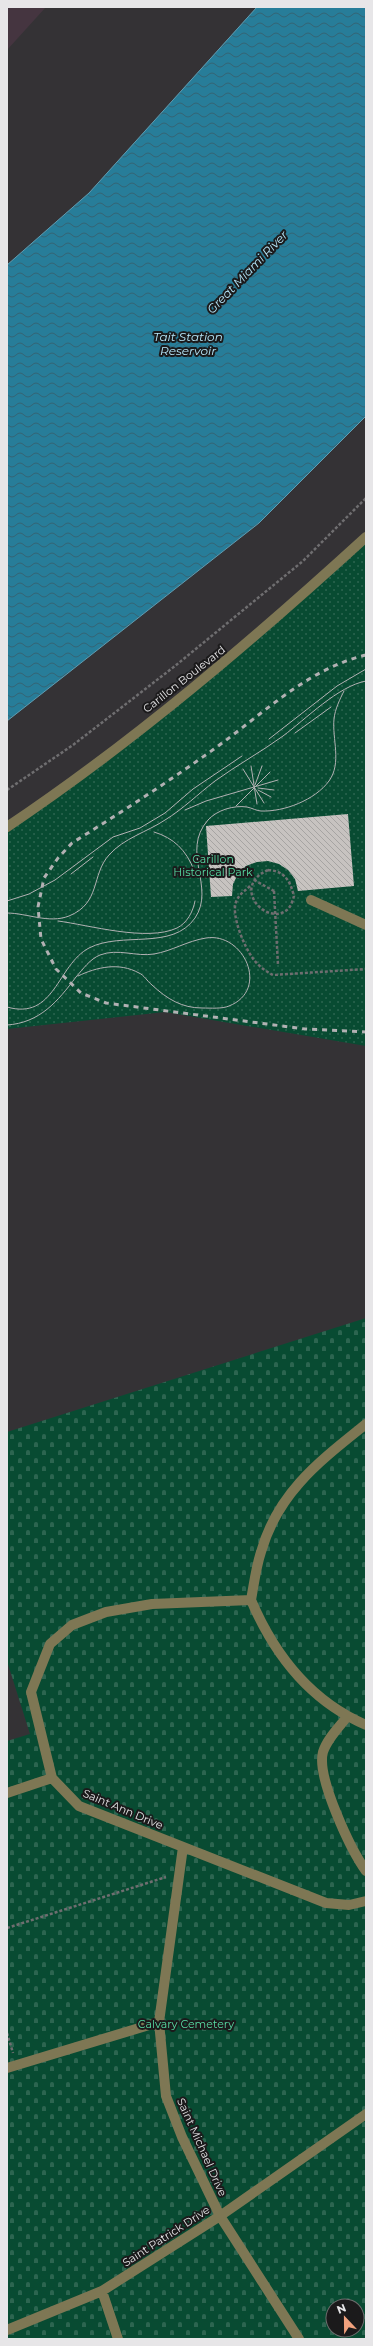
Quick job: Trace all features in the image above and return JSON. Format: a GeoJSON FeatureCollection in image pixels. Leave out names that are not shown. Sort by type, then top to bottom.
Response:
{"type":"FeatureCollection","features":[{"type":"Feature","properties":{"kind":"street","name":"Carillon Boulevard"},"geometry":{"type":"LineString","coordinates":[[7,827],[155,718],[226,662],[366,537]]}},
{"type":"Feature","properties":{"kind":"street"},"geometry":{"type":"LineString","coordinates":[[311,900],[366,925]]}},
{"type":"Feature","properties":{"kind":"street"},"geometry":{"type":"LineString","coordinates":[[366,1424],[318,1463],[292,1489],[274,1518],[261,1552],[251,1600],[263,1628],[298,1678],[347,1717],[366,1725]]}},
{"type":"Feature","properties":{"kind":"street","name":"Saint Ann Drive"},"geometry":{"type":"LineString","coordinates":[[251,1600],[152,1604],[106,1612],[72,1624],[50,1644],[31,1692],[52,1778],[78,1806],[326,1903],[349,1905],[366,1901]]}},
{"type":"Feature","properties":{"kind":"street"},"geometry":{"type":"LineString","coordinates":[[347,1717],[323,1752],[322,1772],[347,1836],[366,1871]]}},
{"type":"Feature","properties":{"kind":"street"},"geometry":{"type":"LineString","coordinates":[[7,1793],[52,1778]]}},
{"type":"Feature","properties":{"kind":"street","name":"Saint Michael Drive"},"geometry":{"type":"LineString","coordinates":[[183,1847],[159,2022],[166,2096],[182,2137],[220,2216],[299,2339]]}},
{"type":"Feature","properties":{"kind":"street"},"geometry":{"type":"LineString","coordinates":[[12,2066],[159,2022]]}},
{"type":"Feature","properties":{"kind":"street","name":"Saint Patrick Drive"},"geometry":{"type":"LineString","coordinates":[[7,2330],[102,2291],[220,2216],[366,2114]]}},
{"type":"Feature","properties":{"kind":"street"},"geometry":{"type":"LineString","coordinates":[[102,2291],[118,2339]]}},
{"type":"Feature","properties":{"kind":"path"},"geometry":{"type":"LineString","coordinates":[[7,790],[72,745],[175,666],[303,561],[366,498]]}},
{"type":"Feature","properties":{"kind":"path"},"geometry":{"type":"LineString","coordinates":[[250,886],[251,896],[268,914],[280,915],[288,909],[294,896],[290,883],[283,874],[268,870],[254,880],[250,886],[239,895],[235,904],[236,915],[242,938],[249,951],[263,970],[273,976],[366,969]]}},
{"type":"Feature","properties":{"kind":"path"},"geometry":{"type":"LineString","coordinates":[[254,880],[274,891],[278,965]]}},
{"type":"Feature","properties":{"kind":"path"},"geometry":{"type":"LineString","coordinates":[[7,1928],[179,1872]]}},
{"type":"Feature","properties":{"kind":"path"},"geometry":{"type":"LineString","coordinates":[[7,2033],[12,2066]]}},
{"type":"Feature","properties":{"kind":"shaded area"},"geometry":{"type":"Polygon","coordinates":[[[7,7],[46,7],[7,50],[7,7]]]}},
{"type":"Feature","properties":{"kind":"green space","name":"Carillon Historical Park"},"geometry":{"type":"Polygon","coordinates":[[[366,537],[366,1046],[165,1012],[7,1029],[7,827],[161,714],[366,537]]]}},
{"type":"Feature","properties":{"kind":"green space","name":"Calvary Cemetery"},"geometry":{"type":"Polygon","coordinates":[[[366,1318],[366,2339],[7,2339],[7,1741],[30,1734],[7,1661],[7,1432],[366,1318]]]}},
{"type":"Feature","properties":{"kind":"water","name":"Tait Station Reservoir"},"geometry":{"type":"Polygon","coordinates":[[[257,7],[366,7],[366,416],[259,523],[7,721],[7,265],[89,193],[257,7]]]}},
{"type":"Feature","properties":{"kind":"building"},"geometry":{"type":"Polygon","coordinates":[[[348,814],[354,886],[298,891],[295,879],[288,870],[279,864],[268,861],[257,862],[246,866],[238,874],[233,884],[232,896],[211,897],[206,826],[348,814]]]}},
{"type":"Feature","properties":{"kind":"tram line"},"geometry":{"type":"LineString","coordinates":[[269,739],[337,686],[366,669]]}},
{"type":"Feature","properties":{"kind":"tram line"},"geometry":{"type":"LineString","coordinates":[[7,913],[54,919],[69,916],[79,910],[86,904],[91,896],[103,863],[115,849],[172,816],[215,781],[283,736],[333,696],[344,689],[366,681]]}},
{"type":"Feature","properties":{"kind":"tram line"},"geometry":{"type":"LineString","coordinates":[[7,1007],[23,1009],[36,1006],[46,999],[69,966],[78,956],[89,948],[102,943],[116,941],[160,938],[185,928],[195,918],[200,906],[202,894],[197,857],[197,844],[200,832],[208,820],[216,813],[231,808],[247,807],[258,811],[270,811],[289,807],[298,804],[316,794],[323,788],[329,781],[335,767],[336,751],[334,719],[339,701],[344,691]]}},
{"type":"Feature","properties":{"kind":"tram line"},"geometry":{"type":"LineString","coordinates":[[295,733],[331,707]]}},
{"type":"Feature","properties":{"kind":"tram line"},"geometry":{"type":"LineString","coordinates":[[7,901],[29,894],[55,880],[113,837],[140,828],[165,813],[193,789],[242,756]]}},
{"type":"Feature","properties":{"kind":"tram line"},"geometry":{"type":"LineString","coordinates":[[251,766],[257,804]]}},
{"type":"Feature","properties":{"kind":"tram line"},"geometry":{"type":"LineString","coordinates":[[255,785],[262,766]]}},
{"type":"Feature","properties":{"kind":"tram line"},"geometry":{"type":"LineString","coordinates":[[243,769],[264,803]]}},
{"type":"Feature","properties":{"kind":"tram line"},"geometry":{"type":"LineString","coordinates":[[236,806],[270,772]]}},
{"type":"Feature","properties":{"kind":"tram line"},"geometry":{"type":"LineString","coordinates":[[185,810],[206,801],[278,780]]}},
{"type":"Feature","properties":{"kind":"tram line"},"geometry":{"type":"LineString","coordinates":[[258,788],[274,790]]}},
{"type":"Feature","properties":{"kind":"tram line"},"geometry":{"type":"LineString","coordinates":[[258,790],[271,797]]}},
{"type":"Feature","properties":{"kind":"tram line"},"geometry":{"type":"LineString","coordinates":[[154,832],[173,841],[187,856],[194,870]]}},
{"type":"Feature","properties":{"kind":"tram line"},"geometry":{"type":"LineString","coordinates":[[71,874],[93,857]]}},
{"type":"Feature","properties":{"kind":"tram line"},"geometry":{"type":"LineString","coordinates":[[58,921],[134,933],[165,932],[181,926],[187,920],[193,909],[195,901]]}},
{"type":"Feature","properties":{"kind":"tram line"},"geometry":{"type":"LineString","coordinates":[[7,1025],[29,1020],[39,1015],[55,1002],[90,962],[96,957],[107,953],[120,952],[147,955],[167,951],[199,939],[220,939],[231,944],[241,953],[247,964],[250,976],[248,988],[241,998],[223,1008],[195,1008],[175,1002],[158,990],[141,974],[124,968],[100,968],[78,976]]}},
{"type":"Feature","properties":{"kind":"railway"},"geometry":{"type":"LineString","coordinates":[[366,655],[324,671],[286,694],[197,761],[72,843],[58,858],[44,878],[38,907],[41,939],[56,969],[81,993],[106,1003],[305,1029],[366,1032]]}},
{"type":"Feature","properties":{"kind":"water label","name":"Great Miami River"},"geometry":{"type":"Point","coordinates":[247,272]}}]}
